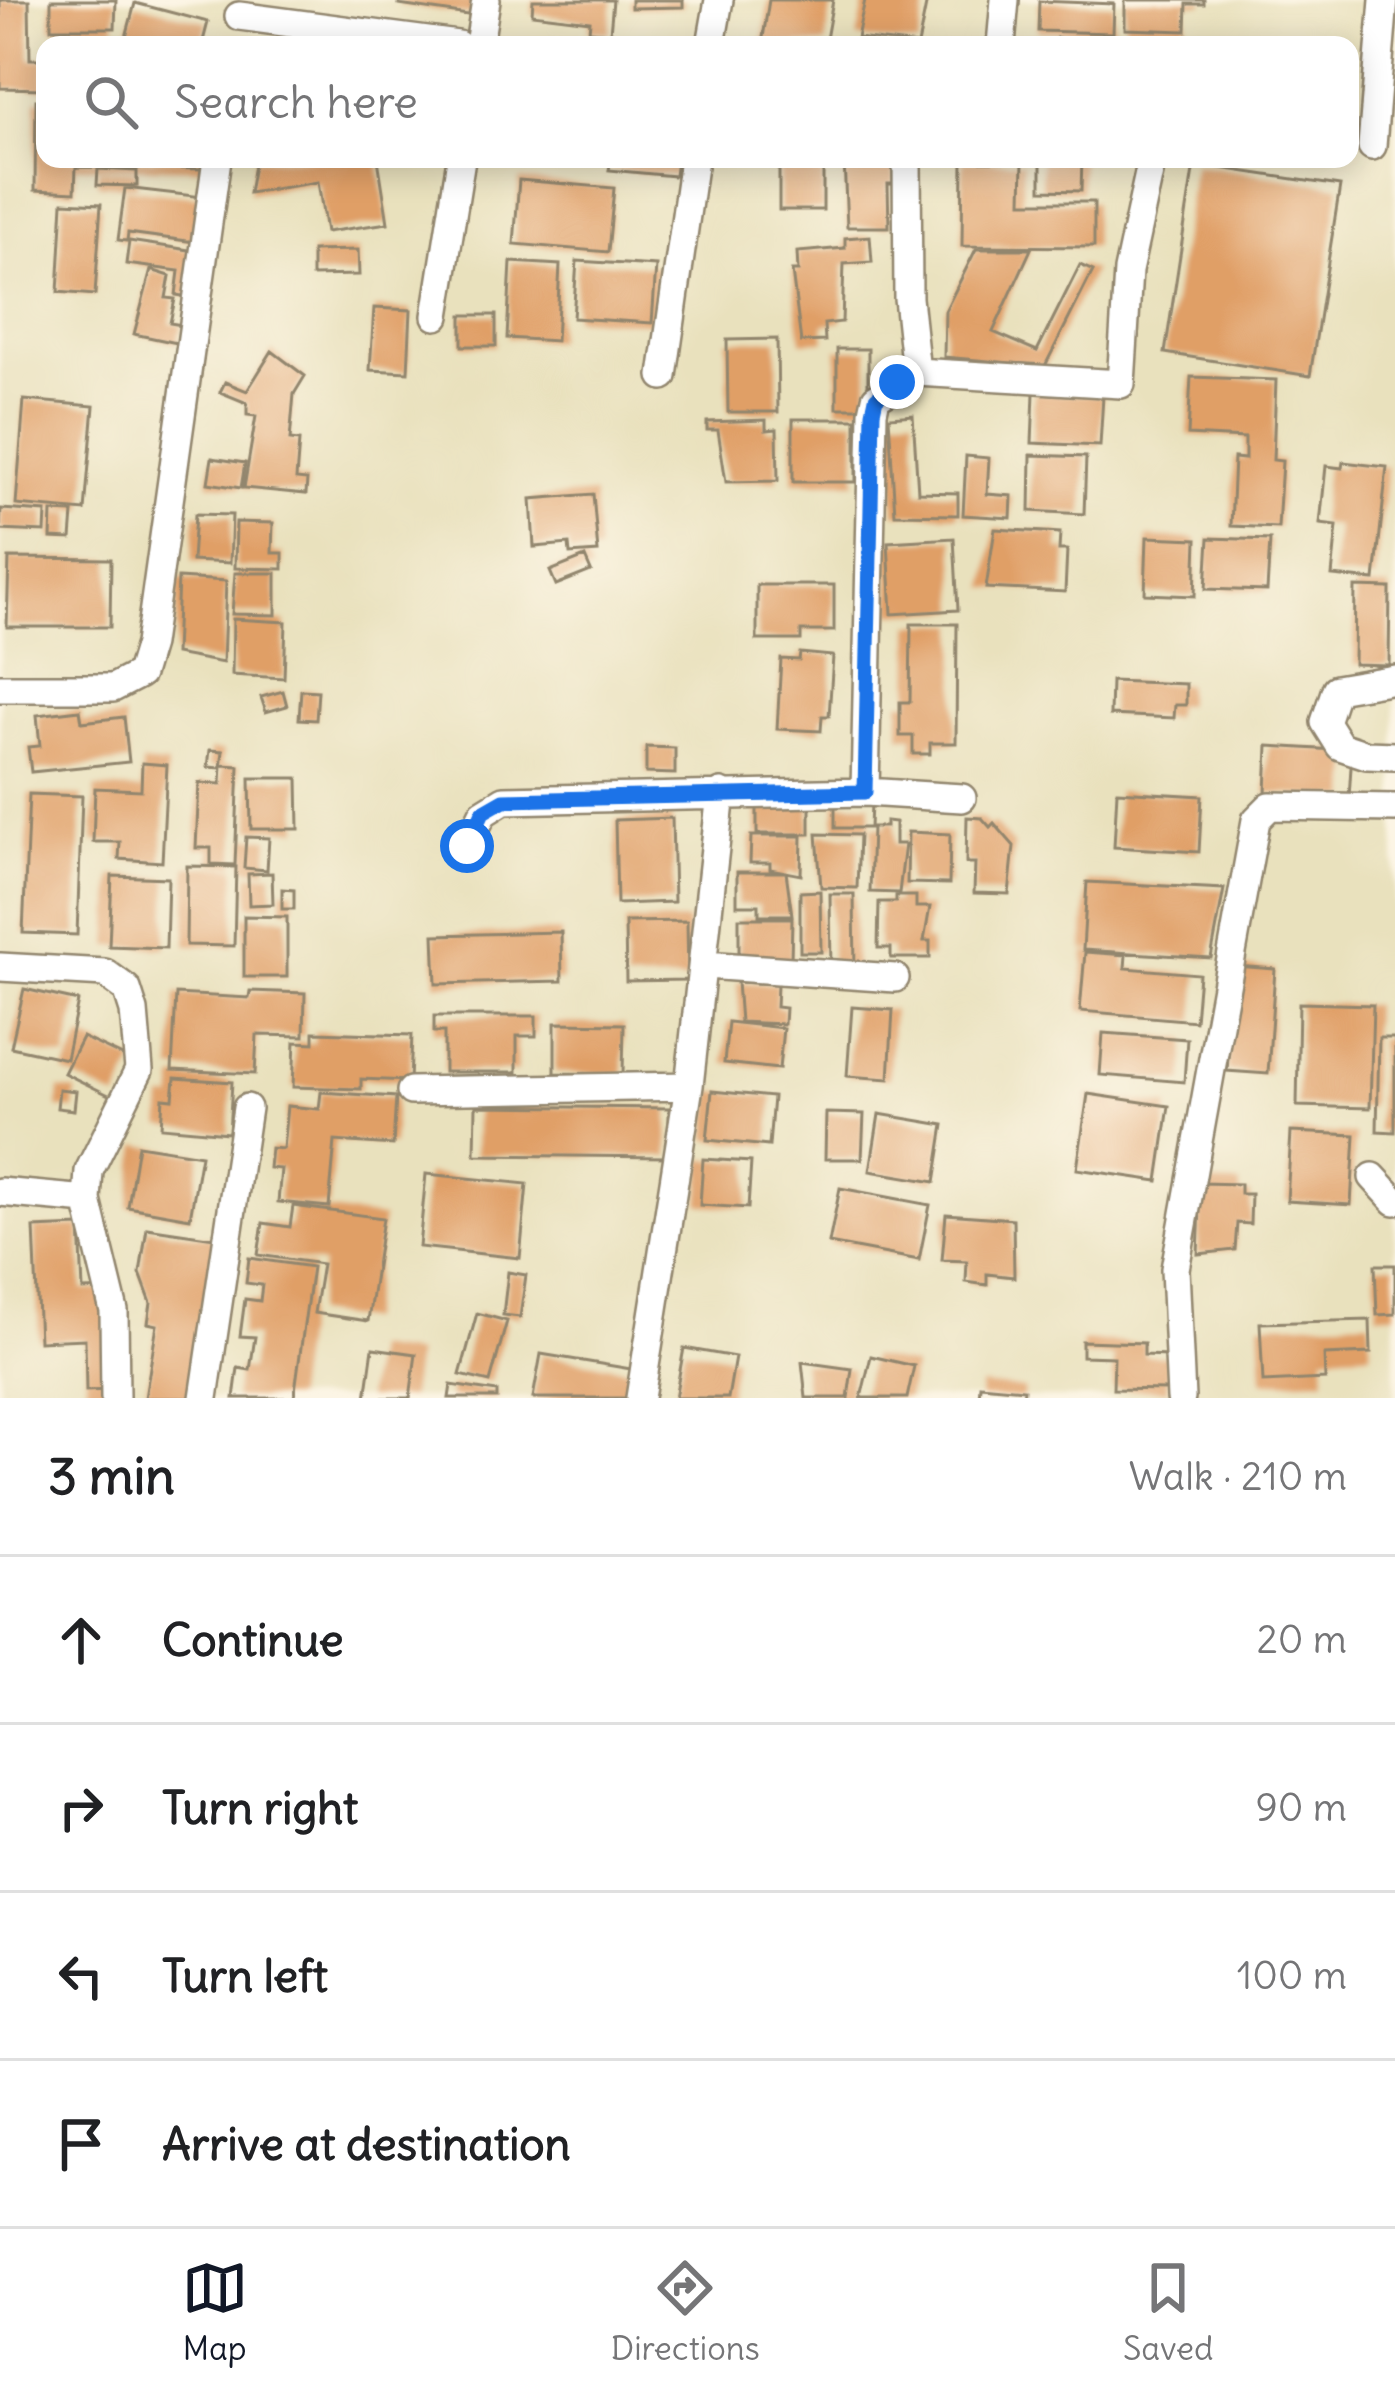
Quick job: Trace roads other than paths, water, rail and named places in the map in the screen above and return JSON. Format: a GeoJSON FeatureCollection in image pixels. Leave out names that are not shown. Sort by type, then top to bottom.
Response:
{"type":"FeatureCollection","features":[{"type":"Feature","properties":{"kind":"street"},"geometry":{"type":"LineString","coordinates":[[480,36],[486,0]]}},
{"type":"Feature","properties":{"kind":"street"},"geometry":{"type":"LineString","coordinates":[[713,36],[719,0]]}},
{"type":"Feature","properties":{"kind":"street"},"geometry":{"type":"LineString","coordinates":[[1002,36],[1005,0]]}},
{"type":"Feature","properties":{"kind":"street"},"geometry":{"type":"LineString","coordinates":[[1372,146],[1384,0]]}},
{"type":"Feature","properties":{"kind":"street"},"geometry":{"type":"LineString","coordinates":[[240,8],[405,36]]}},
{"type":"Feature","properties":{"kind":"street"},"geometry":{"type":"LineString","coordinates":[[0,688],[113,688],[140,674],[149,644],[217,168]]}},
{"type":"Feature","properties":{"kind":"street"},"geometry":{"type":"LineString","coordinates":[[436,316],[460,168]]}},
{"type":"Feature","properties":{"kind":"street"},"geometry":{"type":"LineString","coordinates":[[663,376],[693,168]]}},
{"type":"Feature","properties":{"kind":"street"},"geometry":{"type":"LineString","coordinates":[[907,168],[908,315],[916,372]]}},
{"type":"Feature","properties":{"kind":"street"},"geometry":{"type":"LineString","coordinates":[[865,792],[876,398],[916,372],[1121,384],[1128,271],[1150,168]]}},
{"type":"Feature","properties":{"kind":"street"},"geometry":{"type":"LineString","coordinates":[[1395,679],[1336,689],[1325,722],[1340,746],[1367,755],[1395,756]]}},
{"type":"Feature","properties":{"kind":"street"},"geometry":{"type":"LineString","coordinates":[[467,846],[483,812],[504,800],[865,792],[962,798]]}},
{"type":"Feature","properties":{"kind":"street"},"geometry":{"type":"LineString","coordinates":[[640,1398],[689,1086],[722,793]]}},
{"type":"Feature","properties":{"kind":"street"},"geometry":{"type":"LineString","coordinates":[[1181,1398],[1175,1269],[1256,820],[1270,806],[1395,808]]}},
{"type":"Feature","properties":{"kind":"street"},"geometry":{"type":"LineString","coordinates":[[705,965],[895,978]]}},
{"type":"Feature","properties":{"kind":"street"},"geometry":{"type":"LineString","coordinates":[[0,968],[105,974],[127,989],[140,1046],[139,1070],[89,1171],[87,1200],[114,1311],[115,1398]]}},
{"type":"Feature","properties":{"kind":"street"},"geometry":{"type":"LineString","coordinates":[[411,1091],[689,1086]]}},
{"type":"Feature","properties":{"kind":"street"},"geometry":{"type":"LineString","coordinates":[[204,1398],[247,1108]]}},
{"type":"Feature","properties":{"kind":"street"},"geometry":{"type":"LineString","coordinates":[[1373,1177],[1395,1201]]}},
{"type":"Feature","properties":{"kind":"street"},"geometry":{"type":"LineString","coordinates":[[0,1192],[87,1200]]}}]}
